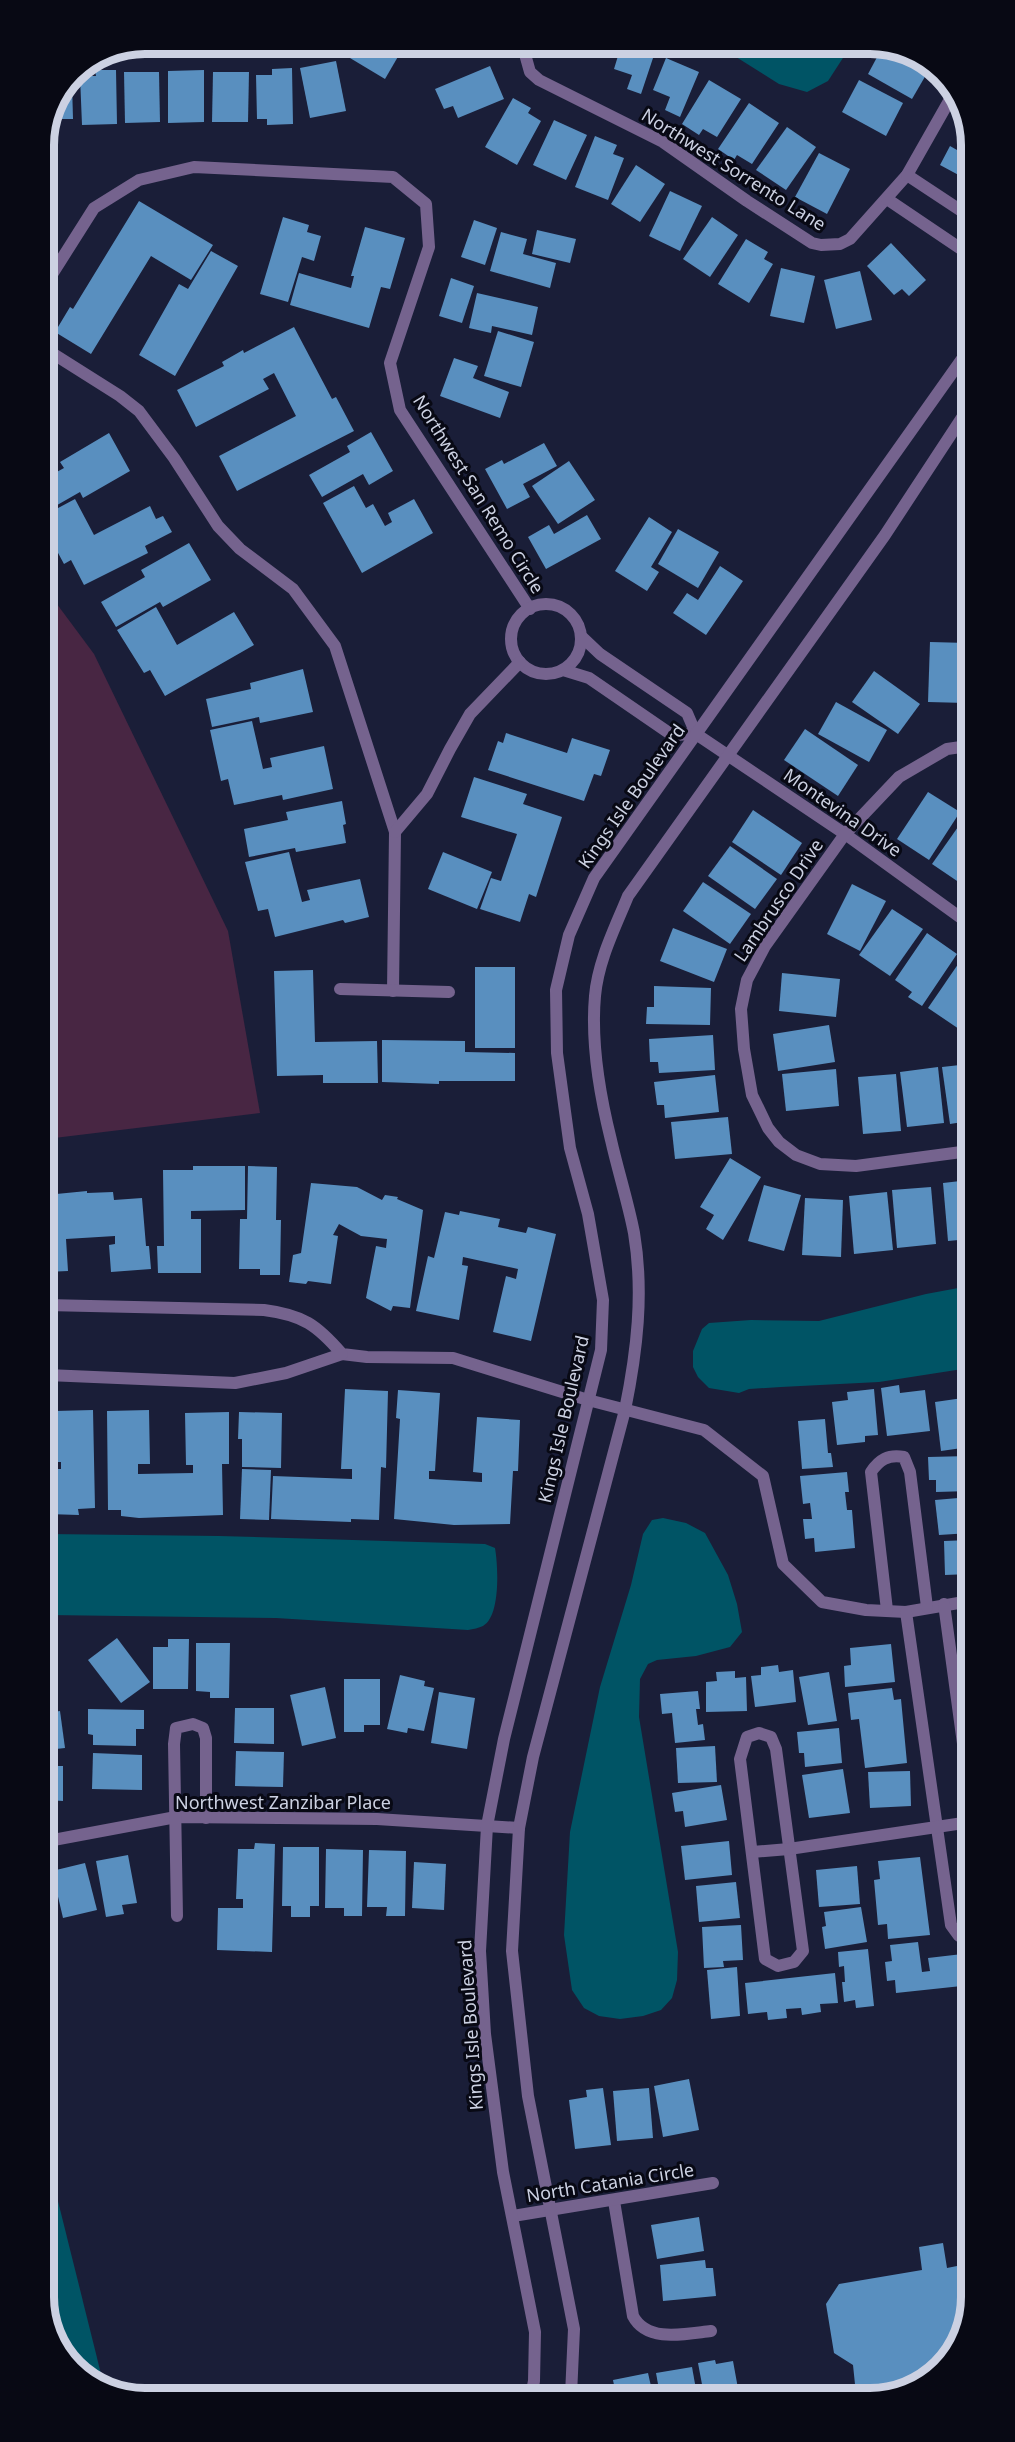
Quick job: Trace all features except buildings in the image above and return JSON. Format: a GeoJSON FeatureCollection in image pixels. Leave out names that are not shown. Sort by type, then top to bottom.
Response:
{"type":"FeatureCollection","features":[{"type":"Feature","properties":{"kind":"street","name":"Northwest Sorrento Lane"},"geometry":{"type":"LineString","coordinates":[[525,54],[530,72],[539,80],[663,142],[812,243],[821,245],[840,244],[850,239],[886,199],[907,175],[949,101]]}},
{"type":"Feature","properties":{"kind":"street","name":"Northwest San Remo Circle"},"geometry":{"type":"LineString","coordinates":[[54,271],[94,208],[139,180],[194,167],[393,177],[426,204],[429,248],[390,363],[400,410],[530,609]]}},
{"type":"Feature","properties":{"kind":"street"},"geometry":{"type":"LineString","coordinates":[[907,175],[961,211]]}},
{"type":"Feature","properties":{"kind":"street"},"geometry":{"type":"LineString","coordinates":[[886,199],[961,249]]}},
{"type":"Feature","properties":{"kind":"street"},"geometry":{"type":"LineString","coordinates":[[54,354],[120,396],[139,411],[174,458],[218,526],[240,549],[293,589],[335,646],[396,832],[393,991]]}},
{"type":"Feature","properties":{"kind":"street","name":"Kings Isle Boulevard"},"geometry":{"type":"LineString","coordinates":[[533,2388],[535,2332],[494,2110],[485,2034],[480,1951],[487,1826],[504,1739],[602,1350],[603,1299],[588,1214],[570,1148],[557,1053],[556,990],[569,935],[594,878],[961,360]]}},
{"type":"Feature","properties":{"kind":"street"},"geometry":{"type":"LineString","coordinates":[[572,2388],[573,2329],[528,2096],[513,1962],[519,1828],[533,1757],[625,1410],[636,1354],[639,1290],[634,1233],[610,1138],[596,1050],[595,994],[606,947],[628,896],[885,535],[961,419]]}},
{"type":"Feature","properties":{"kind":"street"},"geometry":{"type":"LineString","coordinates":[[543,605],[550,605],[569,612],[577,623],[581,636],[580,650],[573,662],[563,670],[550,674],[536,673],[520,662],[515,656],[511,643],[513,629],[519,617],[530,609],[543,605]]}},
{"type":"Feature","properties":{"kind":"street"},"geometry":{"type":"LineString","coordinates":[[563,670],[589,678],[672,735],[696,734],[687,713],[600,654],[581,636]]}},
{"type":"Feature","properties":{"kind":"street"},"geometry":{"type":"LineString","coordinates":[[396,832],[427,794],[470,714],[520,662]]}},
{"type":"Feature","properties":{"kind":"street","name":"Montevina Drive"},"geometry":{"type":"LineString","coordinates":[[696,734],[845,834],[961,917]]}},
{"type":"Feature","properties":{"kind":"street","name":"Lambrusco Drive"},"geometry":{"type":"LineString","coordinates":[[961,747],[946,749],[899,777],[845,834],[765,946],[747,980],[742,1002],[742,1026],[752,1095],[768,1128],[779,1142],[796,1155],[820,1164],[856,1166],[961,1152]]}},
{"type":"Feature","properties":{"kind":"street"},"geometry":{"type":"LineString","coordinates":[[340,989],[449,992]]}},
{"type":"Feature","properties":{"kind":"street"},"geometry":{"type":"LineString","coordinates":[[54,1305],[264,1310],[289,1313],[321,1330],[342,1354]]}},
{"type":"Feature","properties":{"kind":"street"},"geometry":{"type":"LineString","coordinates":[[54,1376],[235,1383],[286,1373],[342,1354],[367,1358],[453,1358],[588,1400],[704,1430],[763,1476],[783,1564],[822,1602],[866,1610],[906,1612],[961,1602]]}},
{"type":"Feature","properties":{"kind":"street"},"geometry":{"type":"LineString","coordinates":[[887,1610],[871,1472],[879,1460],[896,1456],[903,1457],[910,1472],[927,1607]]}},
{"type":"Feature","properties":{"kind":"street"},"geometry":{"type":"LineString","coordinates":[[944,1604],[961,1729]]}},
{"type":"Feature","properties":{"kind":"street"},"geometry":{"type":"LineString","coordinates":[[906,1612],[951,1925],[958,1936],[961,1936]]}},
{"type":"Feature","properties":{"kind":"street"},"geometry":{"type":"LineString","coordinates":[[177,1916],[176,1728],[193,1724],[203,1728],[206,1738],[206,1818]]}},
{"type":"Feature","properties":{"kind":"street"},"geometry":{"type":"LineString","coordinates":[[759,1733],[771,1737],[776,1749],[789,1849],[803,1951],[794,1962],[778,1966],[765,1959],[740,1759],[747,1737],[759,1733]]}},
{"type":"Feature","properties":{"kind":"street","name":"Northwest Zanzibar Place"},"geometry":{"type":"LineString","coordinates":[[54,1840],[176,1817],[377,1819],[519,1828]]}},
{"type":"Feature","properties":{"kind":"street"},"geometry":{"type":"LineString","coordinates":[[752,1852],[789,1849],[961,1823]]}},
{"type":"Feature","properties":{"kind":"street","name":"North Catania Circle"},"geometry":{"type":"LineString","coordinates":[[513,2216],[713,2183]]}},
{"type":"Feature","properties":{"kind":"street"},"geometry":{"type":"LineString","coordinates":[[614,2201],[633,2316],[638,2326],[651,2332],[679,2335],[711,2331]]}},
{"type":"Feature","properties":{"kind":"shaded area"},"geometry":{"type":"Polygon","coordinates":[[[54,600],[94,654],[228,931],[260,1113],[54,1138],[54,600]]]}},
{"type":"Feature","properties":{"kind":"water"},"geometry":{"type":"Polygon","coordinates":[[[731,54],[846,54],[828,81],[807,92],[779,84],[731,54]]]}},
{"type":"Feature","properties":{"kind":"water"},"geometry":{"type":"Polygon","coordinates":[[[961,1287],[961,1369],[879,1382],[749,1389],[739,1393],[709,1388],[698,1377],[693,1367],[693,1351],[702,1329],[709,1323],[751,1320],[819,1321],[961,1287]]]}},
{"type":"Feature","properties":{"kind":"water"},"geometry":{"type":"Polygon","coordinates":[[[663,1518],[686,1523],[705,1533],[728,1575],[737,1604],[742,1632],[730,1647],[696,1656],[657,1660],[648,1664],[640,1679],[639,1717],[678,1952],[677,1980],[672,1998],[661,2010],[643,2016],[620,2019],[599,2016],[584,2008],[572,1990],[564,1935],[570,1832],[600,1687],[631,1585],[643,1534],[652,1520],[663,1518]]]}},
{"type":"Feature","properties":{"kind":"water"},"geometry":{"type":"Polygon","coordinates":[[[54,1534],[219,1536],[485,1544],[495,1548],[497,1590],[493,1612],[489,1620],[478,1628],[468,1630],[276,1618],[54,1615],[54,1534]]]}},
{"type":"Feature","properties":{"kind":"water"},"geometry":{"type":"Polygon","coordinates":[[[54,2185],[102,2377],[89,2369],[69,2348],[56,2315],[54,2185]]]}}]}
